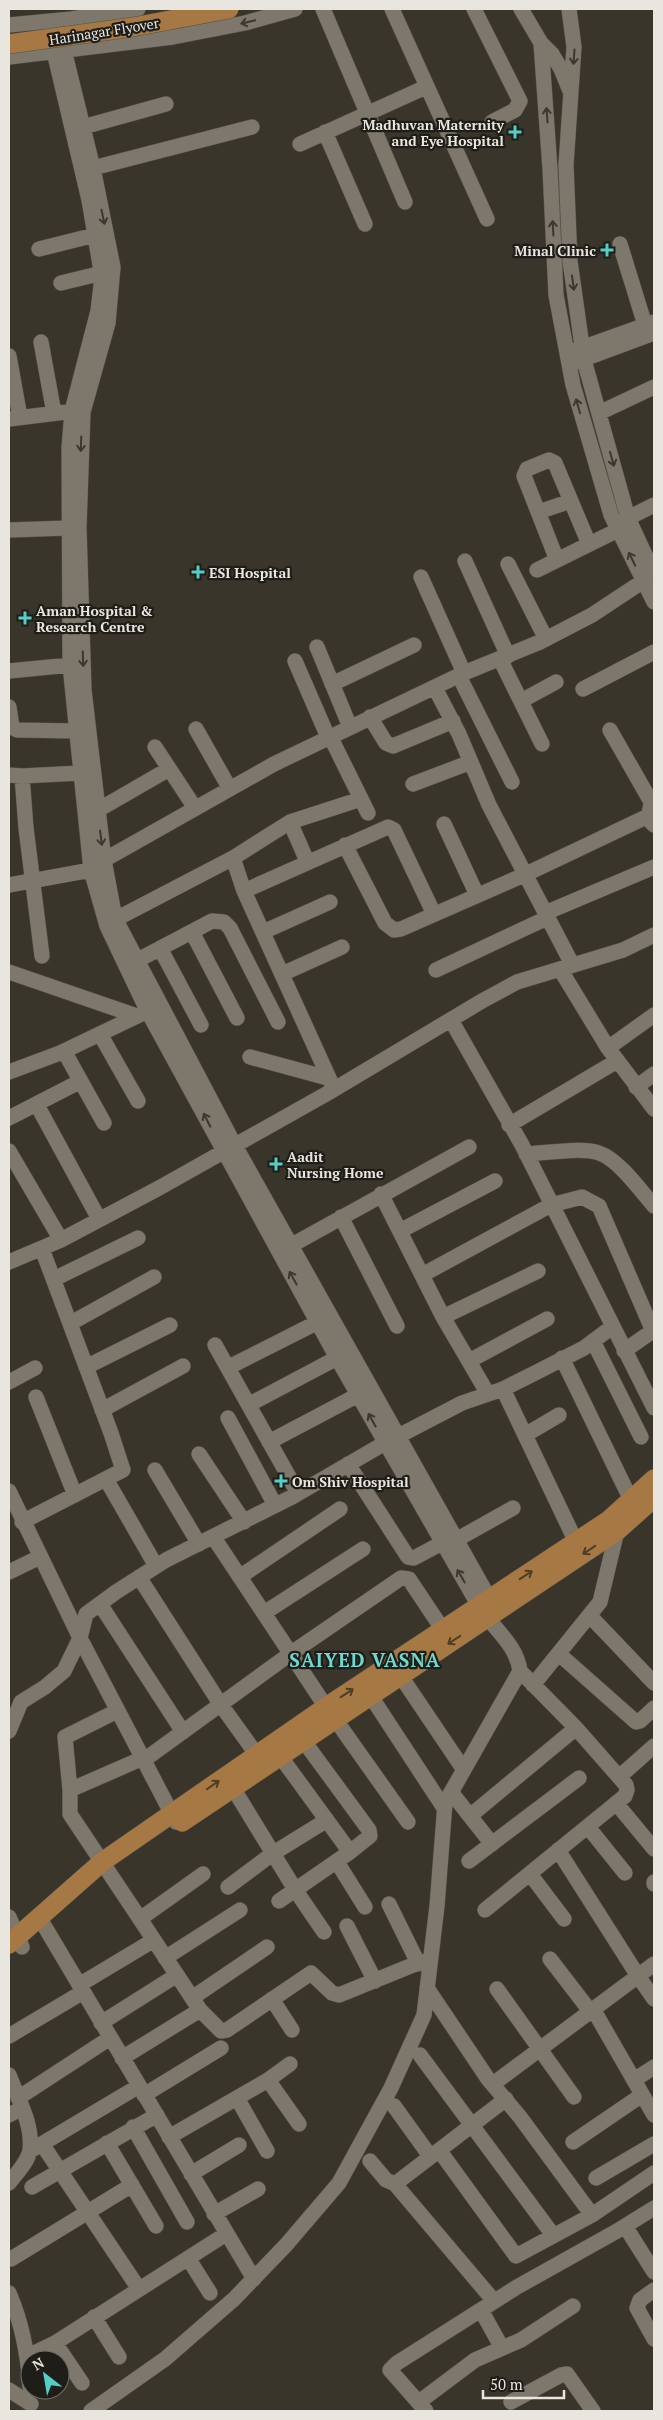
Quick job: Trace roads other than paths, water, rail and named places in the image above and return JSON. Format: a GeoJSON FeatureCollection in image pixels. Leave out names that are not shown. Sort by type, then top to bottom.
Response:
{"type":"FeatureCollection","features":[{"type":"Feature","properties":{"kind":"main road","name":"Harinagar Flyover"},"geometry":{"type":"LineString","coordinates":[[9,44],[133,27],[229,9]]}},
{"type":"Feature","properties":{"kind":"main road"},"geometry":{"type":"LineString","coordinates":[[174,1820],[233,1788],[303,1740],[330,1713],[443,1630],[490,1613],[576,1542],[609,1520],[654,1479]]}},
{"type":"Feature","properties":{"kind":"main road"},"geometry":{"type":"LineString","coordinates":[[14,1946],[106,1867],[174,1820],[257,1755],[330,1713],[370,1695],[400,1676],[490,1613],[617,1532],[654,1498]]}},
{"type":"Feature","properties":{"kind":"street"},"geometry":{"type":"LineString","coordinates":[[9,26],[45,18],[138,9]]}},
{"type":"Feature","properties":{"kind":"street"},"geometry":{"type":"LineString","coordinates":[[9,57],[174,38],[245,23],[295,9]]}},
{"type":"Feature","properties":{"kind":"street"},"geometry":{"type":"LineString","coordinates":[[323,9],[405,202]]}},
{"type":"Feature","properties":{"kind":"street"},"geometry":{"type":"LineString","coordinates":[[392,9],[487,219]]}},
{"type":"Feature","properties":{"kind":"street"},"geometry":{"type":"LineString","coordinates":[[474,9],[520,101],[515,110],[492,122]]}},
{"type":"Feature","properties":{"kind":"street"},"geometry":{"type":"LineString","coordinates":[[522,9],[541,43],[552,54],[561,69],[571,93]]}},
{"type":"Feature","properties":{"kind":"street"},"geometry":{"type":"LineString","coordinates":[[569,9],[574,47],[567,168],[570,261],[584,354],[628,518],[650,577],[654,602]]}},
{"type":"Feature","properties":{"kind":"street"},"geometry":{"type":"LineString","coordinates":[[45,18],[83,127],[113,260],[108,323],[77,410],[84,690],[98,810],[95,865],[116,918],[138,960],[148,1010]]}},
{"type":"Feature","properties":{"kind":"street"},"geometry":{"type":"LineString","coordinates":[[541,43],[556,295],[568,358],[577,401],[612,515],[618,530],[650,577]]}},
{"type":"Feature","properties":{"kind":"street"},"geometry":{"type":"LineString","coordinates":[[58,51],[102,273],[98,312],[77,410],[68,528],[70,665],[80,773],[107,926],[148,1010],[176,1060],[228,1147],[292,1245],[398,1436],[449,1542]]}},
{"type":"Feature","properties":{"kind":"street"},"geometry":{"type":"LineString","coordinates":[[300,144],[426,87]]}},
{"type":"Feature","properties":{"kind":"street"},"geometry":{"type":"LineString","coordinates":[[83,127],[166,104]]}},
{"type":"Feature","properties":{"kind":"street"},"geometry":{"type":"LineString","coordinates":[[93,168],[252,127]]}},
{"type":"Feature","properties":{"kind":"street"},"geometry":{"type":"LineString","coordinates":[[325,132],[364,224]]}},
{"type":"Feature","properties":{"kind":"street"},"geometry":{"type":"LineString","coordinates":[[550,169],[567,168]]}},
{"type":"Feature","properties":{"kind":"street"},"geometry":{"type":"LineString","coordinates":[[39,249],[95,235]]}},
{"type":"Feature","properties":{"kind":"street"},"geometry":{"type":"LineString","coordinates":[[568,358],[584,354],[651,327],[620,244]]}},
{"type":"Feature","properties":{"kind":"street"},"geometry":{"type":"LineString","coordinates":[[62,283],[102,273]]}},
{"type":"Feature","properties":{"kind":"street"},"geometry":{"type":"LineString","coordinates":[[41,342],[54,413]]}},
{"type":"Feature","properties":{"kind":"street"},"geometry":{"type":"LineString","coordinates":[[9,356],[15,418],[77,410]]}},
{"type":"Feature","properties":{"kind":"street"},"geometry":{"type":"LineString","coordinates":[[599,413],[654,387]]}},
{"type":"Feature","properties":{"kind":"street"},"geometry":{"type":"LineString","coordinates":[[557,560],[524,476],[524,472],[545,461],[555,463],[589,544]]}},
{"type":"Feature","properties":{"kind":"street"},"geometry":{"type":"LineString","coordinates":[[538,512],[570,501]]}},
{"type":"Feature","properties":{"kind":"street"},"geometry":{"type":"LineString","coordinates":[[628,518],[654,505]]}},
{"type":"Feature","properties":{"kind":"street"},"geometry":{"type":"LineString","coordinates":[[9,527],[68,528]]}},
{"type":"Feature","properties":{"kind":"street"},"geometry":{"type":"LineString","coordinates":[[537,570],[618,530]]}},
{"type":"Feature","properties":{"kind":"street"},"geometry":{"type":"LineString","coordinates":[[465,561],[521,701],[542,744]]}},
{"type":"Feature","properties":{"kind":"street"},"geometry":{"type":"LineString","coordinates":[[508,564],[546,639]]}},
{"type":"Feature","properties":{"kind":"street"},"geometry":{"type":"LineString","coordinates":[[421,577],[462,675],[512,782]]}},
{"type":"Feature","properties":{"kind":"street"},"geometry":{"type":"LineString","coordinates":[[9,885],[33,882],[95,865],[195,808],[329,737],[462,675],[546,639],[592,615],[650,577]]}},
{"type":"Feature","properties":{"kind":"street"},"geometry":{"type":"LineString","coordinates":[[332,684],[414,645]]}},
{"type":"Feature","properties":{"kind":"street"},"geometry":{"type":"LineString","coordinates":[[317,647],[350,727]]}},
{"type":"Feature","properties":{"kind":"street"},"geometry":{"type":"LineString","coordinates":[[583,688],[654,652]]}},
{"type":"Feature","properties":{"kind":"street"},"geometry":{"type":"LineString","coordinates":[[295,661],[329,737],[368,814]]}},
{"type":"Feature","properties":{"kind":"street"},"geometry":{"type":"LineString","coordinates":[[9,671],[70,665]]}},
{"type":"Feature","properties":{"kind":"street"},"geometry":{"type":"LineString","coordinates":[[521,701],[556,682]]}},
{"type":"Feature","properties":{"kind":"street"},"geometry":{"type":"LineString","coordinates":[[435,688],[453,721],[489,805],[546,915],[566,967],[608,1048],[654,1109]]}},
{"type":"Feature","properties":{"kind":"street"},"geometry":{"type":"LineString","coordinates":[[9,707],[11,724],[17,730],[76,731]]}},
{"type":"Feature","properties":{"kind":"street"},"geometry":{"type":"LineString","coordinates":[[370,718],[386,743],[393,746],[453,721]]}},
{"type":"Feature","properties":{"kind":"street"},"geometry":{"type":"LineString","coordinates":[[196,729],[230,789]]}},
{"type":"Feature","properties":{"kind":"street"},"geometry":{"type":"LineString","coordinates":[[610,730],[650,800],[651,822]]}},
{"type":"Feature","properties":{"kind":"street"},"geometry":{"type":"LineString","coordinates":[[155,747],[195,808]]}},
{"type":"Feature","properties":{"kind":"street"},"geometry":{"type":"LineString","coordinates":[[413,784],[471,762]]}},
{"type":"Feature","properties":{"kind":"street"},"geometry":{"type":"LineString","coordinates":[[98,810],[169,769]]}},
{"type":"Feature","properties":{"kind":"street"},"geometry":{"type":"LineString","coordinates":[[42,956],[33,882],[16,776],[80,773]]}},
{"type":"Feature","properties":{"kind":"street"},"geometry":{"type":"LineString","coordinates":[[116,918],[233,858],[290,822],[361,799]]}},
{"type":"Feature","properties":{"kind":"street"},"geometry":{"type":"LineString","coordinates":[[345,845],[388,927],[394,930],[524,875],[644,818],[651,822]]}},
{"type":"Feature","properties":{"kind":"street"},"geometry":{"type":"LineString","coordinates":[[290,822],[307,861]]}},
{"type":"Feature","properties":{"kind":"street"},"geometry":{"type":"LineString","coordinates":[[444,824],[477,895]]}},
{"type":"Feature","properties":{"kind":"street"},"geometry":{"type":"LineString","coordinates":[[244,890],[385,828],[391,828],[434,914]]}},
{"type":"Feature","properties":{"kind":"street"},"geometry":{"type":"LineString","coordinates":[[233,858],[244,890],[331,1083]]}},
{"type":"Feature","properties":{"kind":"street"},"geometry":{"type":"LineString","coordinates":[[436,970],[546,915],[654,867]]}},
{"type":"Feature","properties":{"kind":"street"},"geometry":{"type":"LineString","coordinates":[[263,932],[330,902]]}},
{"type":"Feature","properties":{"kind":"street"},"geometry":{"type":"LineString","coordinates":[[138,960],[212,921],[224,922],[230,928],[278,1022]]}},
{"type":"Feature","properties":{"kind":"street"},"geometry":{"type":"LineString","coordinates":[[192,932],[237,1018]]}},
{"type":"Feature","properties":{"kind":"street"},"geometry":{"type":"LineString","coordinates":[[9,1262],[61,1240],[228,1147],[331,1083],[451,1020],[517,982],[623,950],[654,935]]}},
{"type":"Feature","properties":{"kind":"street"},"geometry":{"type":"LineString","coordinates":[[282,974],[342,947]]}},
{"type":"Feature","properties":{"kind":"street"},"geometry":{"type":"LineString","coordinates":[[160,948],[201,1025]]}},
{"type":"Feature","properties":{"kind":"street"},"geometry":{"type":"LineString","coordinates":[[9,972],[148,1010]]}},
{"type":"Feature","properties":{"kind":"street"},"geometry":{"type":"LineString","coordinates":[[9,1072],[64,1051],[148,1010]]}},
{"type":"Feature","properties":{"kind":"street"},"geometry":{"type":"LineString","coordinates":[[608,1048],[654,1016]]}},
{"type":"Feature","properties":{"kind":"street"},"geometry":{"type":"LineString","coordinates":[[451,1020],[526,1154],[581,1260],[624,1351],[651,1392],[654,1408]]}},
{"type":"Feature","properties":{"kind":"street"},"geometry":{"type":"LineString","coordinates":[[100,1034],[138,1100]]}},
{"type":"Feature","properties":{"kind":"street"},"geometry":{"type":"LineString","coordinates":[[64,1051],[79,1082],[104,1124]]}},
{"type":"Feature","properties":{"kind":"street"},"geometry":{"type":"LineString","coordinates":[[250,1057],[324,1077],[331,1083]]}},
{"type":"Feature","properties":{"kind":"street"},"geometry":{"type":"LineString","coordinates":[[509,1125],[618,1061]]}},
{"type":"Feature","properties":{"kind":"street"},"geometry":{"type":"LineString","coordinates":[[636,1087],[654,1074]]}},
{"type":"Feature","properties":{"kind":"street"},"geometry":{"type":"LineString","coordinates":[[9,1118],[79,1082]]}},
{"type":"Feature","properties":{"kind":"street"},"geometry":{"type":"LineString","coordinates":[[37,1104],[99,1219]]}},
{"type":"Feature","properties":{"kind":"street"},"geometry":{"type":"LineString","coordinates":[[228,1147],[318,1322],[384,1443],[449,1542],[518,1658],[520,1672],[576,1728],[627,1790],[625,1796],[485,1910]]}},
{"type":"Feature","properties":{"kind":"street"},"geometry":{"type":"LineString","coordinates":[[292,1245],[381,1194],[469,1147]]}},
{"type":"Feature","properties":{"kind":"street"},"geometry":{"type":"LineString","coordinates":[[9,1151],[61,1240]]}},
{"type":"Feature","properties":{"kind":"street"},"geometry":{"type":"LineString","coordinates":[[526,1154],[589,1151],[600,1153],[617,1165],[654,1206]]}},
{"type":"Feature","properties":{"kind":"street"},"geometry":{"type":"LineString","coordinates":[[400,1231],[494,1181]]}},
{"type":"Feature","properties":{"kind":"street"},"geometry":{"type":"LineString","coordinates":[[381,1194],[443,1317],[488,1394]]}},
{"type":"Feature","properties":{"kind":"street"},"geometry":{"type":"LineString","coordinates":[[422,1275],[551,1205],[582,1197],[598,1206],[654,1331],[624,1351]]}},
{"type":"Feature","properties":{"kind":"street"},"geometry":{"type":"LineString","coordinates":[[341,1217],[397,1326]]}},
{"type":"Feature","properties":{"kind":"street"},"geometry":{"type":"LineString","coordinates":[[54,1279],[138,1238]]}},
{"type":"Feature","properties":{"kind":"street"},"geometry":{"type":"LineString","coordinates":[[22,1522],[123,1470],[71,1323],[42,1249]]}},
{"type":"Feature","properties":{"kind":"street"},"geometry":{"type":"LineString","coordinates":[[443,1317],[538,1271]]}},
{"type":"Feature","properties":{"kind":"street"},"geometry":{"type":"LineString","coordinates":[[71,1323],[154,1277]]}},
{"type":"Feature","properties":{"kind":"street"},"geometry":{"type":"LineString","coordinates":[[468,1360],[547,1319]]}},
{"type":"Feature","properties":{"kind":"street"},"geometry":{"type":"LineString","coordinates":[[229,1367],[318,1322]]}},
{"type":"Feature","properties":{"kind":"street"},"geometry":{"type":"LineString","coordinates":[[86,1367],[170,1325]]}},
{"type":"Feature","properties":{"kind":"street"},"geometry":{"type":"LineString","coordinates":[[9,1731],[15,1707],[45,1687],[64,1671],[80,1638],[86,1614],[156,1566],[214,1538],[298,1493],[384,1443],[462,1403],[503,1389],[593,1341],[612,1327]]}},
{"type":"Feature","properties":{"kind":"street"},"geometry":{"type":"LineString","coordinates":[[593,1341],[641,1437]]}},
{"type":"Feature","properties":{"kind":"street"},"geometry":{"type":"LineString","coordinates":[[215,1345],[250,1404],[298,1493]]}},
{"type":"Feature","properties":{"kind":"street"},"geometry":{"type":"LineString","coordinates":[[250,1404],[337,1358]]}},
{"type":"Feature","properties":{"kind":"street"},"geometry":{"type":"LineString","coordinates":[[562,1358],[631,1500]]}},
{"type":"Feature","properties":{"kind":"street"},"geometry":{"type":"LineString","coordinates":[[102,1410],[183,1366]]}},
{"type":"Feature","properties":{"kind":"street"},"geometry":{"type":"LineString","coordinates":[[9,1382],[35,1368]]}},
{"type":"Feature","properties":{"kind":"street"},"geometry":{"type":"LineString","coordinates":[[503,1389],[576,1542]]}},
{"type":"Feature","properties":{"kind":"street"},"geometry":{"type":"LineString","coordinates":[[269,1442],[358,1395]]}},
{"type":"Feature","properties":{"kind":"street"},"geometry":{"type":"LineString","coordinates":[[36,1397],[75,1495]]}},
{"type":"Feature","properties":{"kind":"street"},"geometry":{"type":"LineString","coordinates":[[525,1435],[559,1415]]}},
{"type":"Feature","properties":{"kind":"street"},"geometry":{"type":"LineString","coordinates":[[228,1418],[275,1505]]}},
{"type":"Feature","properties":{"kind":"street"},"geometry":{"type":"LineString","coordinates":[[199,1454],[244,1522]]}},
{"type":"Feature","properties":{"kind":"street"},"geometry":{"type":"LineString","coordinates":[[348,1464],[408,1557],[414,1558],[449,1542],[513,1508]]}},
{"type":"Feature","properties":{"kind":"street"},"geometry":{"type":"LineString","coordinates":[[155,1470],[199,1544]]}},
{"type":"Feature","properties":{"kind":"street"},"geometry":{"type":"LineString","coordinates":[[106,1479],[156,1566]]}},
{"type":"Feature","properties":{"kind":"street"},"geometry":{"type":"LineString","coordinates":[[9,1491],[22,1522],[80,1638],[174,1820]]}},
{"type":"Feature","properties":{"kind":"street"},"geometry":{"type":"LineString","coordinates":[[240,1576],[340,1509]]}},
{"type":"Feature","properties":{"kind":"street"},"geometry":{"type":"LineString","coordinates":[[533,1685],[600,1602],[617,1532]]}},
{"type":"Feature","properties":{"kind":"street"},"geometry":{"type":"LineString","coordinates":[[214,1538],[330,1713],[408,1822]]}},
{"type":"Feature","properties":{"kind":"street"},"geometry":{"type":"LineString","coordinates":[[264,1613],[362,1548]]}},
{"type":"Feature","properties":{"kind":"street"},"geometry":{"type":"LineString","coordinates":[[9,1572],[40,1558]]}},
{"type":"Feature","properties":{"kind":"street"},"geometry":{"type":"LineString","coordinates":[[70,1790],[143,1759],[290,1654],[406,1577],[443,1630]]}},
{"type":"Feature","properties":{"kind":"street"},"geometry":{"type":"LineString","coordinates":[[139,1578],[220,1705],[257,1755]]}},
{"type":"Feature","properties":{"kind":"street"},"geometry":{"type":"LineString","coordinates":[[100,1604],[183,1732]]}},
{"type":"Feature","properties":{"kind":"street"},"geometry":{"type":"LineString","coordinates":[[590,1616],[654,1683]]}},
{"type":"Feature","properties":{"kind":"street"},"geometry":{"type":"LineString","coordinates":[[559,1654],[636,1722],[640,1721],[654,1708]]}},
{"type":"Feature","properties":{"kind":"street"},"geometry":{"type":"LineString","coordinates":[[90,2411],[165,2359],[254,2279],[339,2183],[391,2088],[424,2015],[427,1988],[424,1962],[444,1803],[520,1672]]}},
{"type":"Feature","properties":{"kind":"street"},"geometry":{"type":"LineString","coordinates":[[400,1676],[464,1770]]}},
{"type":"Feature","properties":{"kind":"street"},"geometry":{"type":"LineString","coordinates":[[370,1695],[444,1808]]}},
{"type":"Feature","properties":{"kind":"street"},"geometry":{"type":"LineString","coordinates":[[117,1711],[65,1736],[70,1790],[70,1814],[196,2004],[218,2030],[224,2031],[311,1973],[332,1992],[339,1995],[424,1962]]}},
{"type":"Feature","properties":{"kind":"street"},"geometry":{"type":"LineString","coordinates":[[470,1816],[576,1728]]}},
{"type":"Feature","properties":{"kind":"street"},"geometry":{"type":"LineString","coordinates":[[279,1901],[337,1862],[370,1836],[369,1830],[303,1740]]}},
{"type":"Feature","properties":{"kind":"street"},"geometry":{"type":"LineString","coordinates":[[619,1778],[654,1746]]}},
{"type":"Feature","properties":{"kind":"street"},"geometry":{"type":"LineString","coordinates":[[280,1756],[350,1852]]}},
{"type":"Feature","properties":{"kind":"street"},"geometry":{"type":"LineString","coordinates":[[469,1861],[579,1778]]}},
{"type":"Feature","properties":{"kind":"street"},"geometry":{"type":"LineString","coordinates":[[233,1788],[272,1854],[324,1932]]}},
{"type":"Feature","properties":{"kind":"street"},"geometry":{"type":"LineString","coordinates":[[451,1792],[492,1844]]}},
{"type":"Feature","properties":{"kind":"street"},"geometry":{"type":"LineString","coordinates":[[616,1803],[654,1848]]}},
{"type":"Feature","properties":{"kind":"street"},"geometry":{"type":"LineString","coordinates":[[228,1887],[272,1854],[327,1820]]}},
{"type":"Feature","properties":{"kind":"street"},"geometry":{"type":"LineString","coordinates":[[588,1827],[625,1873]]}},
{"type":"Feature","properties":{"kind":"street"},"geometry":{"type":"LineString","coordinates":[[558,1850],[654,1999]]}},
{"type":"Feature","properties":{"kind":"street"},"geometry":{"type":"LineString","coordinates":[[337,1862],[365,1907]]}},
{"type":"Feature","properties":{"kind":"street"},"geometry":{"type":"LineString","coordinates":[[140,1920],[203,1874]]}},
{"type":"Feature","properties":{"kind":"street"},"geometry":{"type":"LineString","coordinates":[[530,1874],[564,1919]]}},
{"type":"Feature","properties":{"kind":"street"},"geometry":{"type":"LineString","coordinates":[[389,1904],[424,1962]]}},
{"type":"Feature","properties":{"kind":"street"},"geometry":{"type":"LineString","coordinates":[[166,1958],[240,1910]]}},
{"type":"Feature","properties":{"kind":"street"},"geometry":{"type":"LineString","coordinates":[[9,1917],[14,1946]]}},
{"type":"Feature","properties":{"kind":"street"},"geometry":{"type":"LineString","coordinates":[[41,1922],[254,2279]]}},
{"type":"Feature","properties":{"kind":"street"},"geometry":{"type":"LineString","coordinates":[[347,1926],[375,1981]]}},
{"type":"Feature","properties":{"kind":"street"},"geometry":{"type":"LineString","coordinates":[[9,2036],[154,1940]]}},
{"type":"Feature","properties":{"kind":"street"},"geometry":{"type":"LineString","coordinates":[[122,2058],[196,2004],[267,1948]]}},
{"type":"Feature","properties":{"kind":"street"},"geometry":{"type":"LineString","coordinates":[[550,1959],[592,2010],[654,2115]]}},
{"type":"Feature","properties":{"kind":"street"},"geometry":{"type":"LineString","coordinates":[[493,2084],[654,1964]]}},
{"type":"Feature","properties":{"kind":"street"},"geometry":{"type":"LineString","coordinates":[[101,2023],[177,1975]]}},
{"type":"Feature","properties":{"kind":"street"},"geometry":{"type":"LineString","coordinates":[[427,1988],[493,2084],[506,2098],[592,2215]]}},
{"type":"Feature","properties":{"kind":"street"},"geometry":{"type":"LineString","coordinates":[[497,1989],[574,2097]]}},
{"type":"Feature","properties":{"kind":"street"},"geometry":{"type":"LineString","coordinates":[[272,1999],[292,2030]]}},
{"type":"Feature","properties":{"kind":"street"},"geometry":{"type":"LineString","coordinates":[[9,2116],[20,2103],[110,2038]]}},
{"type":"Feature","properties":{"kind":"street"},"geometry":{"type":"LineString","coordinates":[[9,2183],[36,2148],[221,2048]]}},
{"type":"Feature","properties":{"kind":"street"},"geometry":{"type":"LineString","coordinates":[[420,2055],[553,2235]]}},
{"type":"Feature","properties":{"kind":"street"},"geometry":{"type":"LineString","coordinates":[[169,2137],[268,2080],[290,2064]]}},
{"type":"Feature","properties":{"kind":"street"},"geometry":{"type":"LineString","coordinates":[[634,2080],[654,2067]]}},
{"type":"Feature","properties":{"kind":"street"},"geometry":{"type":"LineString","coordinates":[[9,2075],[28,2121],[36,2148],[60,2170],[140,2289]]}},
{"type":"Feature","properties":{"kind":"street"},"geometry":{"type":"LineString","coordinates":[[268,2080],[299,2124]]}},
{"type":"Feature","properties":{"kind":"street"},"geometry":{"type":"LineString","coordinates":[[573,2142],[642,2095]]}},
{"type":"Feature","properties":{"kind":"street"},"geometry":{"type":"LineString","coordinates":[[237,2098],[267,2151]]}},
{"type":"Feature","properties":{"kind":"street"},"geometry":{"type":"LineString","coordinates":[[395,2184],[506,2098]]}},
{"type":"Feature","properties":{"kind":"street"},"geometry":{"type":"LineString","coordinates":[[394,2106],[516,2256],[592,2215],[654,2173]]}},
{"type":"Feature","properties":{"kind":"street"},"geometry":{"type":"LineString","coordinates":[[32,2187],[156,2115]]}},
{"type":"Feature","properties":{"kind":"street"},"geometry":{"type":"LineString","coordinates":[[133,2127],[187,2222]]}},
{"type":"Feature","properties":{"kind":"street"},"geometry":{"type":"LineString","coordinates":[[107,2143],[156,2226]]}},
{"type":"Feature","properties":{"kind":"street"},"geometry":{"type":"LineString","coordinates":[[596,2178],[654,2144]]}},
{"type":"Feature","properties":{"kind":"street"},"geometry":{"type":"LineString","coordinates":[[191,2174],[239,2145]]}},
{"type":"Feature","properties":{"kind":"street"},"geometry":{"type":"LineString","coordinates":[[370,2161],[386,2180],[395,2184],[494,2301]]}},
{"type":"Feature","properties":{"kind":"street"},"geometry":{"type":"LineString","coordinates":[[11,2258],[132,2185]]}},
{"type":"Feature","properties":{"kind":"street"},"geometry":{"type":"LineString","coordinates":[[214,2214],[258,2189]]}},
{"type":"Feature","properties":{"kind":"street"},"geometry":{"type":"LineString","coordinates":[[572,2306],[521,2340],[475,2360],[422,2407],[390,2370],[397,2363],[494,2301],[654,2208]]}},
{"type":"Feature","properties":{"kind":"street"},"geometry":{"type":"LineString","coordinates":[[625,2226],[654,2272]]}},
{"type":"Feature","properties":{"kind":"street"},"geometry":{"type":"LineString","coordinates":[[40,2350],[55,2343],[226,2234]]}},
{"type":"Feature","properties":{"kind":"street"},"geometry":{"type":"LineString","coordinates":[[188,2258],[210,2293]]}},
{"type":"Feature","properties":{"kind":"street"},"geometry":{"type":"LineString","coordinates":[[654,2290],[637,2303],[638,2314],[649,2320],[654,2339]]}},
{"type":"Feature","properties":{"kind":"street"},"geometry":{"type":"LineString","coordinates":[[9,2293],[21,2326],[27,2350]]}},
{"type":"Feature","properties":{"kind":"street"},"geometry":{"type":"LineString","coordinates":[[481,2310],[502,2348]]}},
{"type":"Feature","properties":{"kind":"street"},"geometry":{"type":"LineString","coordinates":[[94,2318],[119,2357]]}},
{"type":"Feature","properties":{"kind":"street"},"geometry":{"type":"LineString","coordinates":[[55,2343],[82,2382]]}},
{"type":"Feature","properties":{"kind":"street"},"geometry":{"type":"LineString","coordinates":[[511,2402],[561,2375],[567,2374],[593,2411]]}},
{"type":"Feature","properties":{"kind":"place","name":"Madhuvan Maternity and Eye Hospital"},"geometry":{"type":"Point","coordinates":[515,132]}},
{"type":"Feature","properties":{"kind":"place","name":"Minal Clinic"},"geometry":{"type":"Point","coordinates":[607,250]}},
{"type":"Feature","properties":{"kind":"place","name":"ESI Hospital"},"geometry":{"type":"Point","coordinates":[198,572]}},
{"type":"Feature","properties":{"kind":"place","name":"Aman Hospital & Research Centre"},"geometry":{"type":"Point","coordinates":[25,618]}},
{"type":"Feature","properties":{"kind":"place","name":"Aadit Nursing Home"},"geometry":{"type":"Point","coordinates":[276,1164]}},
{"type":"Feature","properties":{"kind":"place","name":"Om Shiv Hospital"},"geometry":{"type":"Point","coordinates":[281,1481]}},
{"type":"Feature","properties":{"kind":"district","name":"SAIYED VASNA"},"geometry":{"type":"Point","coordinates":[365,1659]}}]}
